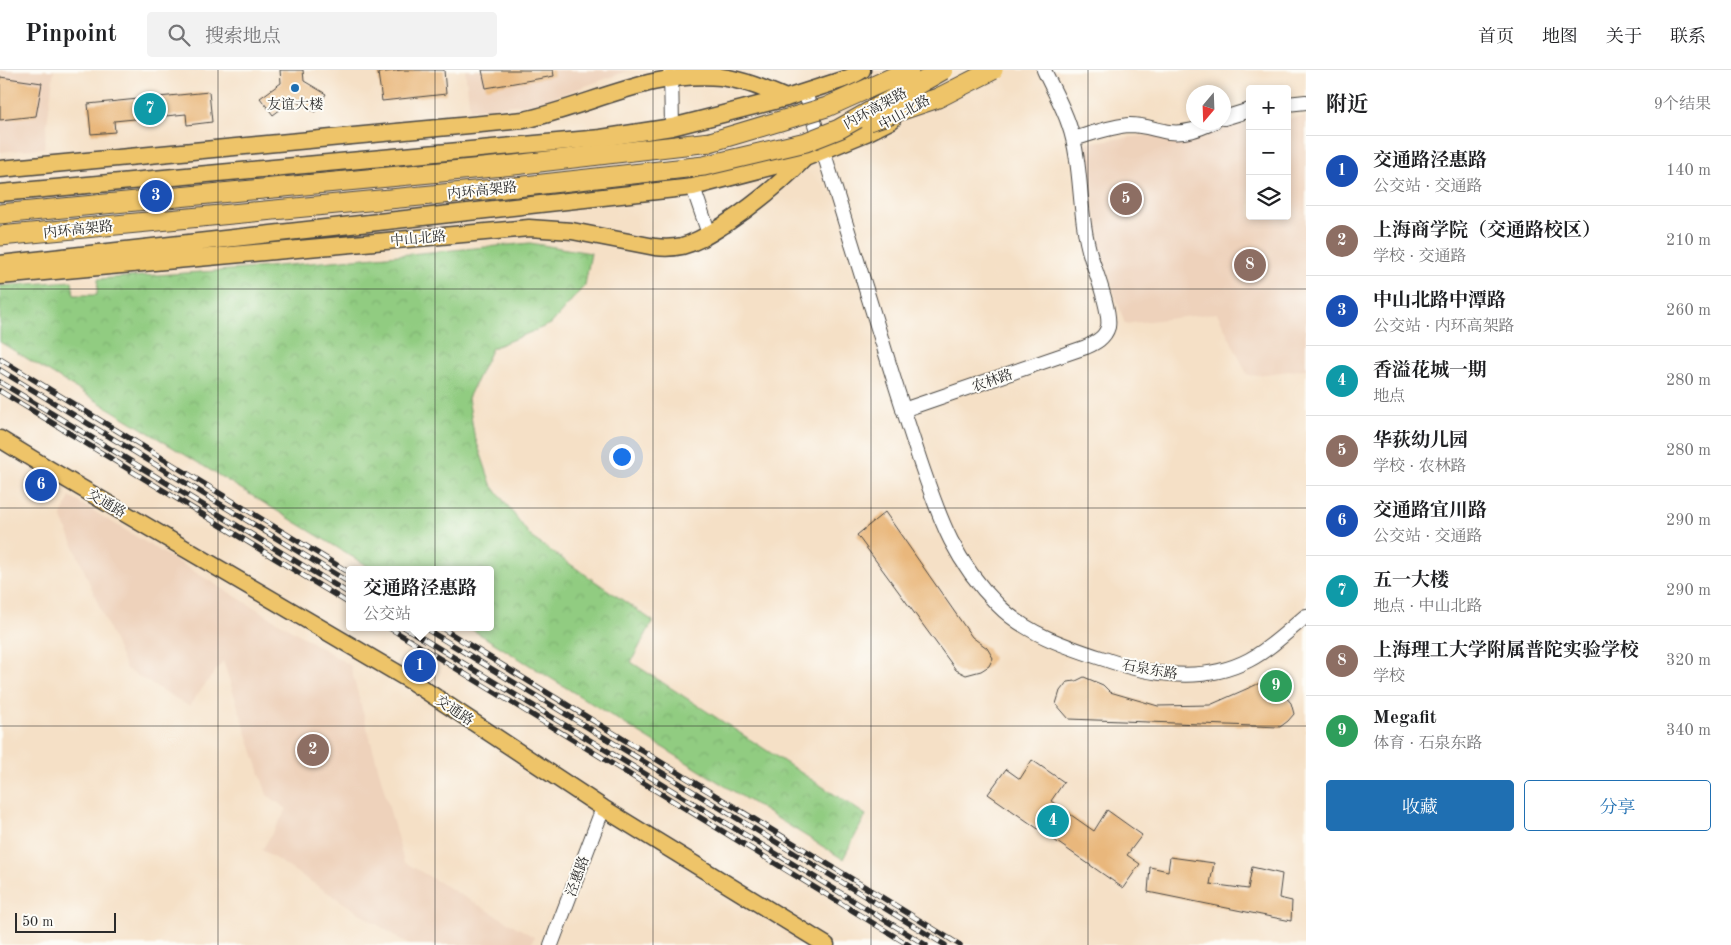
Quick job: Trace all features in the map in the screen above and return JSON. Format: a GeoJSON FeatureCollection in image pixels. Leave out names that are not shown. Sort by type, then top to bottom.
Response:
{"type":"FeatureCollection","features":[{"type":"Feature","properties":{"kind":"highway","name":"内环高架路"},"geometry":{"type":"LineString","coordinates":[[0,214],[504,166],[710,142],[827,107],[908,70]]}},
{"type":"Feature","properties":{"kind":"highway","name":"内环高架路"},"geometry":{"type":"LineString","coordinates":[[0,236],[516,187],[704,166],[806,150],[838,129],[943,70]]}},
{"type":"Feature","properties":{"kind":"highway"},"geometry":{"type":"LineString","coordinates":[[806,150],[938,98],[994,70]]}},
{"type":"Feature","properties":{"kind":"main road"},"geometry":{"type":"LineString","coordinates":[[0,193],[601,138],[672,127],[786,98],[851,77],[862,70]]}},
{"type":"Feature","properties":{"kind":"main road","name":"中山北路"},"geometry":{"type":"LineString","coordinates":[[0,264],[693,187],[806,150],[824,150],[866,133],[920,104],[971,70]]}},
{"type":"Feature","properties":{"kind":"main road"},"geometry":{"type":"LineString","coordinates":[[0,169],[524,120],[546,116],[671,74],[721,77],[762,87],[786,98]]}},
{"type":"Feature","properties":{"kind":"main road","name":"中山北路"},"geometry":{"type":"LineString","coordinates":[[0,276],[529,228],[572,231],[669,248],[695,242],[752,206],[781,183],[806,150]]}},
{"type":"Feature","properties":{"kind":"main road","name":"交通路"},"geometry":{"type":"LineString","coordinates":[[0,439],[411,681],[603,808],[826,945]]}},
{"type":"Feature","properties":{"kind":"street","name":"农林路"},"geometry":{"type":"LineString","coordinates":[[903,410],[1086,347],[1097,342],[1104,335],[1108,327],[1108,318],[1090,255],[1073,139],[1064,113],[1044,70]]}},
{"type":"Feature","properties":{"kind":"street"},"geometry":{"type":"LineString","coordinates":[[671,74],[672,127]]}},
{"type":"Feature","properties":{"kind":"street"},"geometry":{"type":"LineString","coordinates":[[805,92],[903,410]]}},
{"type":"Feature","properties":{"kind":"street"},"geometry":{"type":"LineString","coordinates":[[1291,104],[1306,102]]}},
{"type":"Feature","properties":{"kind":"street"},"geometry":{"type":"LineString","coordinates":[[1231,116],[1246,111]]}},
{"type":"Feature","properties":{"kind":"street"},"geometry":{"type":"LineString","coordinates":[[1073,139],[1128,125],[1140,125],[1169,132],[1195,130]]}},
{"type":"Feature","properties":{"kind":"street"},"geometry":{"type":"LineString","coordinates":[[693,187],[709,234]]}},
{"type":"Feature","properties":{"kind":"street","name":"石泉东路"},"geometry":{"type":"LineString","coordinates":[[903,410],[941,520],[962,563],[999,607],[1025,626],[1069,647],[1140,670],[1181,676],[1199,675],[1234,667],[1250,660],[1269,647],[1306,616]]}},
{"type":"Feature","properties":{"kind":"street","name":"泾惠路"},"geometry":{"type":"LineString","coordinates":[[551,945],[603,808]]}},
{"type":"Feature","properties":{"kind":"shaded area"},"geometry":{"type":"Polygon","coordinates":[[[0,70],[54,70],[44,148],[0,152],[0,70]]]}},
{"type":"Feature","properties":{"kind":"shaded area"},"geometry":{"type":"Polygon","coordinates":[[[465,70],[630,70],[541,102],[470,110],[465,70]]]}},
{"type":"Feature","properties":{"kind":"shaded area"},"geometry":{"type":"Polygon","coordinates":[[[1306,116],[1306,369],[1248,376],[1217,313],[1125,324],[1101,255],[1083,143],[1192,130],[1231,130],[1231,125],[1246,123],[1246,220],[1291,220],[1291,118],[1306,116]]]}},
{"type":"Feature","properties":{"kind":"shaded area"},"geometry":{"type":"Polygon","coordinates":[[[70,497],[350,665],[404,862],[534,937],[531,945],[409,945],[262,850],[287,809],[267,795],[223,661],[189,706],[126,669],[61,516],[70,497]]]}},
{"type":"Feature","properties":{"kind":"green space"},"geometry":{"type":"Polygon","coordinates":[[[530,243],[591,253],[585,285],[551,324],[492,348],[468,398],[474,434],[491,484],[532,538],[653,621],[631,662],[866,815],[843,859],[474,631],[494,631],[494,566],[367,566],[0,342],[0,286],[72,281],[74,295],[97,295],[98,279],[245,269],[530,243]]]}},
{"type":"Feature","properties":{"kind":"building","name":"友谊大楼"},"geometry":{"type":"Polygon","coordinates":[[[280,70],[303,70],[304,81],[326,94],[315,112],[293,100],[273,115],[260,98],[281,83],[280,70]]]}},
{"type":"Feature","properties":{"kind":"building"},"geometry":{"type":"Polygon","coordinates":[[[402,70],[444,70],[446,94],[382,101],[378,73],[402,70]]]}},
{"type":"Feature","properties":{"kind":"building"},"geometry":{"type":"Polygon","coordinates":[[[482,70],[553,70],[554,76],[486,88],[482,70]]]}},
{"type":"Feature","properties":{"kind":"building"},"geometry":{"type":"Polygon","coordinates":[[[0,77],[42,83],[36,116],[0,120],[0,77]]]}},
{"type":"Feature","properties":{"kind":"building"},"geometry":{"type":"Polygon","coordinates":[[[209,92],[212,122],[187,125],[186,114],[114,121],[115,132],[91,134],[88,104],[209,92]]]}},
{"type":"Feature","properties":{"kind":"building"},"geometry":{"type":"Polygon","coordinates":[[[885,512],[972,637],[987,648],[993,658],[989,666],[981,671],[966,675],[956,670],[857,535],[885,512]]]}},
{"type":"Feature","properties":{"kind":"building"},"geometry":{"type":"Polygon","coordinates":[[[1084,677],[1103,685],[1110,692],[1158,706],[1210,705],[1260,683],[1284,695],[1291,703],[1294,714],[1280,727],[1069,719],[1056,704],[1060,691],[1067,682],[1076,681],[1084,677]]]}},
{"type":"Feature","properties":{"kind":"building"},"geometry":{"type":"Polygon","coordinates":[[[1032,760],[1064,782],[1051,801],[1094,831],[1107,810],[1142,835],[1127,855],[1140,864],[1123,888],[988,794],[1006,769],[1020,779],[1032,760]]]}},
{"type":"Feature","properties":{"kind":"building"},"geometry":{"type":"Polygon","coordinates":[[[1170,857],[1214,863],[1210,884],[1248,889],[1252,867],[1282,874],[1279,898],[1292,901],[1291,921],[1148,892],[1150,867],[1168,871],[1170,857]]]}},
{"type":"Feature","properties":{"kind":"railway"},"geometry":{"type":"LineString","coordinates":[[0,359],[346,571]]}},
{"type":"Feature","properties":{"kind":"railway"},"geometry":{"type":"LineString","coordinates":[[0,370],[346,581]]}},
{"type":"Feature","properties":{"kind":"railway"},"geometry":{"type":"LineString","coordinates":[[0,382],[346,592]]}},
{"type":"Feature","properties":{"kind":"railway"},"geometry":{"type":"LineString","coordinates":[[0,391],[346,602]]}},
{"type":"Feature","properties":{"kind":"railway"},"geometry":{"type":"LineString","coordinates":[[395,631],[909,945]]}},
{"type":"Feature","properties":{"kind":"railway"},"geometry":{"type":"LineString","coordinates":[[411,631],[926,945]]}},
{"type":"Feature","properties":{"kind":"railway"},"geometry":{"type":"LineString","coordinates":[[430,631],[945,945]]}},
{"type":"Feature","properties":{"kind":"railway"},"geometry":{"type":"LineString","coordinates":[[447,631],[960,945]]}},
{"type":"Feature","properties":{"kind":"place","name":"友谊大楼"},"geometry":{"type":"Point","coordinates":[295,88]}},
{"type":"Feature","properties":{"kind":"place","name":"五一大楼"},"geometry":{"type":"Point","coordinates":[150,109]}},
{"type":"Feature","properties":{"kind":"place","name":"中山北路中潭路"},"geometry":{"type":"Point","coordinates":[156,196]}},
{"type":"Feature","properties":{"kind":"place","name":"华荻幼儿园"},"geometry":{"type":"Point","coordinates":[1126,199]}},
{"type":"Feature","properties":{"kind":"place","name":"上海理工大学附属普陀实验学校"},"geometry":{"type":"Point","coordinates":[1250,265]}},
{"type":"Feature","properties":{"kind":"place","name":"交通路宜川路"},"geometry":{"type":"Point","coordinates":[41,485]}},
{"type":"Feature","properties":{"kind":"place","name":"交通路泾惠路"},"geometry":{"type":"Point","coordinates":[420,666]}},
{"type":"Feature","properties":{"kind":"place","name":"Megafit"},"geometry":{"type":"Point","coordinates":[1276,686]}},
{"type":"Feature","properties":{"kind":"place","name":"上海商学院（交通路校区）"},"geometry":{"type":"Point","coordinates":[313,750]}},
{"type":"Feature","properties":{"kind":"place","name":"香溢花城一期"},"geometry":{"type":"Point","coordinates":[1053,821]}}]}
